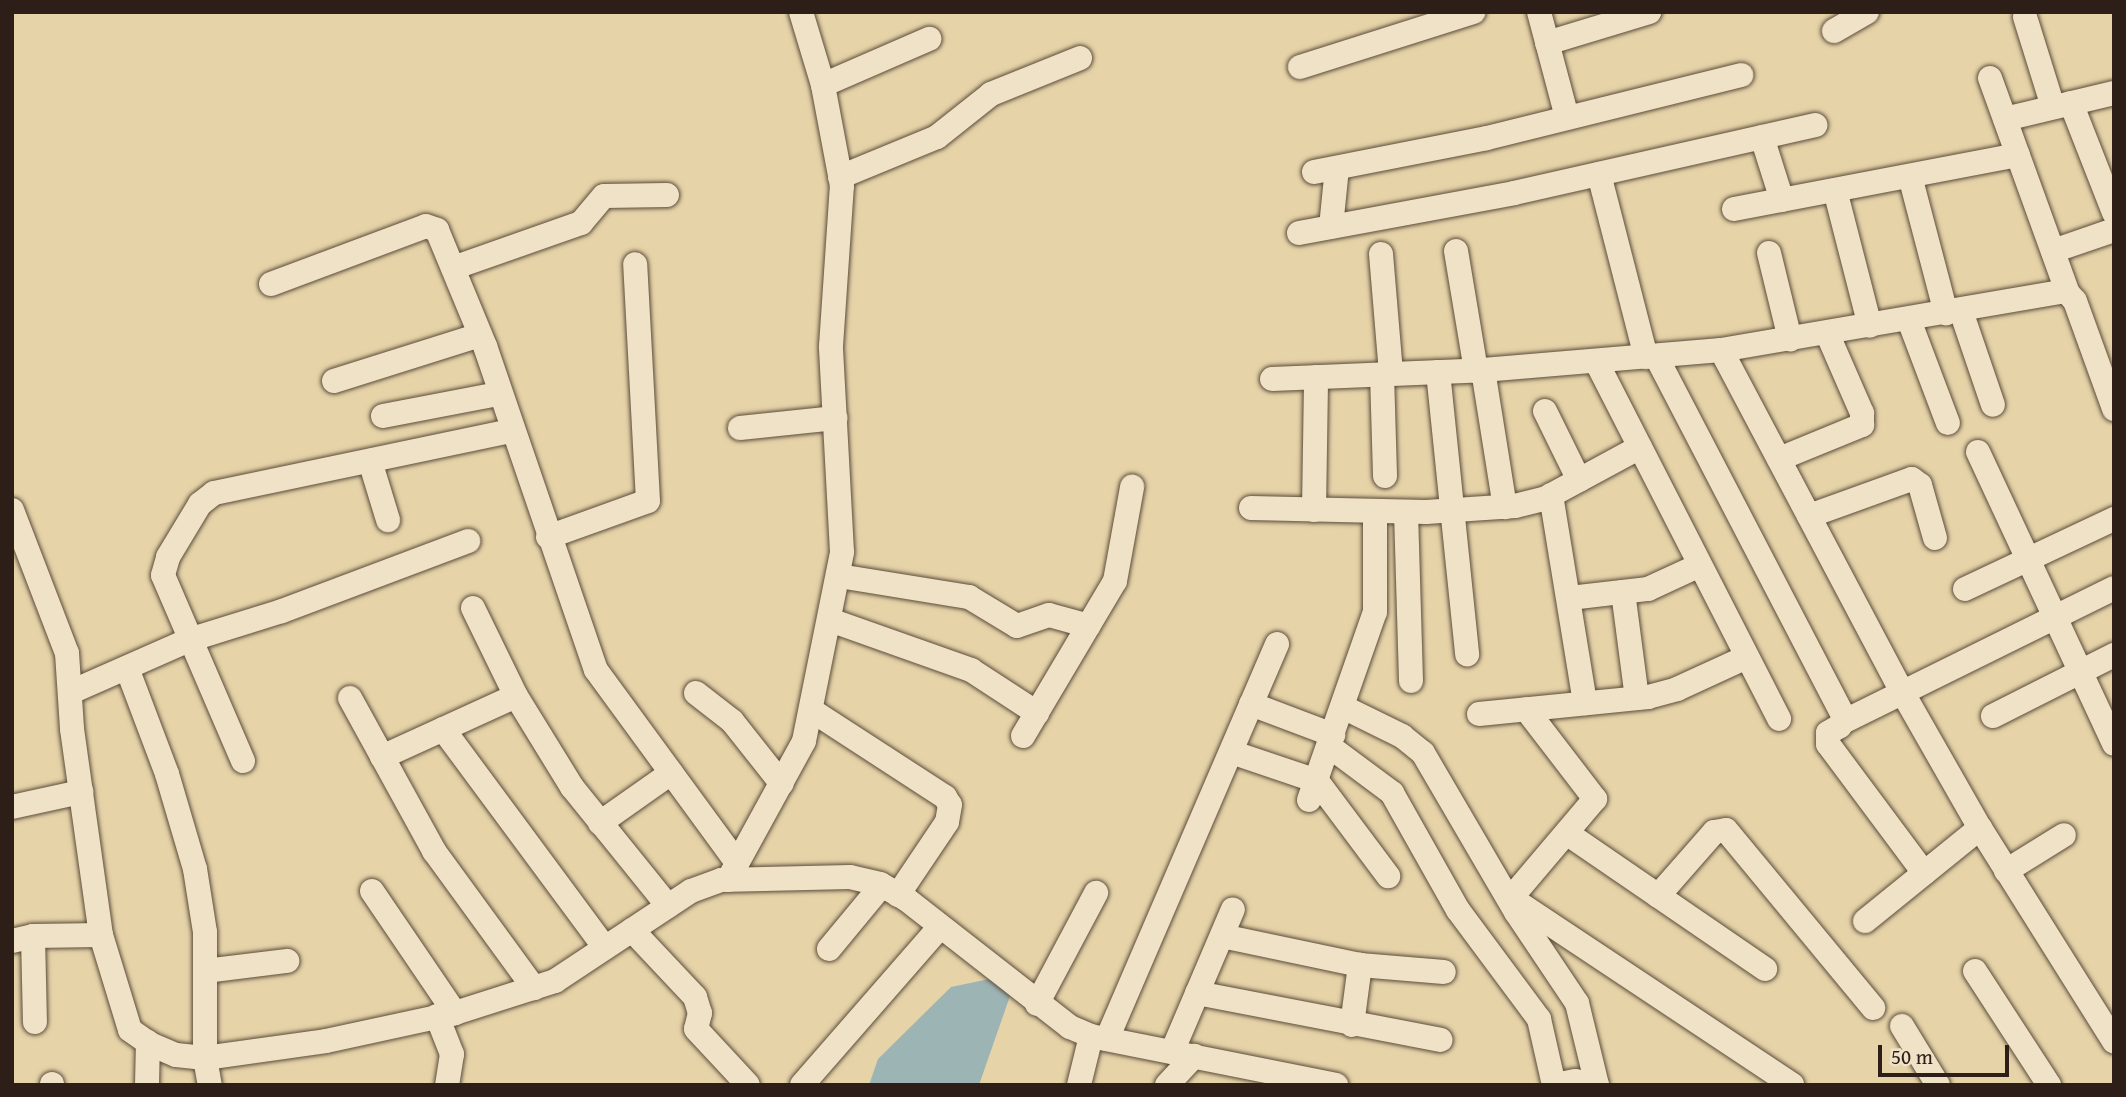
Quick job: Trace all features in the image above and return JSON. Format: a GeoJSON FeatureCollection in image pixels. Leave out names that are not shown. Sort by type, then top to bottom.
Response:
{"type":"FeatureCollection","features":[{"type":"Feature","properties":{"kind":"street"},"geometry":{"type":"LineString","coordinates":[[732,871],[804,741],[839,576],[842,526],[831,346],[841,177],[822,85],[801,12]]}},
{"type":"Feature","properties":{"kind":"street"},"geometry":{"type":"LineString","coordinates":[[1300,66],[1473,12]]}},
{"type":"Feature","properties":{"kind":"street"},"geometry":{"type":"LineString","coordinates":[[1539,12],[1567,117]]}},
{"type":"Feature","properties":{"kind":"street"},"geometry":{"type":"LineString","coordinates":[[1547,43],[1649,12]]}},
{"type":"Feature","properties":{"kind":"street"},"geometry":{"type":"LineString","coordinates":[[1834,31],[1867,12]]}},
{"type":"Feature","properties":{"kind":"street"},"geometry":{"type":"LineString","coordinates":[[2025,17],[2062,105],[2114,212]]}},
{"type":"Feature","properties":{"kind":"street"},"geometry":{"type":"LineString","coordinates":[[822,85],[929,39]]}},
{"type":"Feature","properties":{"kind":"street"},"geometry":{"type":"LineString","coordinates":[[841,177],[937,137],[991,94],[1080,58]]}},
{"type":"Feature","properties":{"kind":"street"},"geometry":{"type":"LineString","coordinates":[[1331,227],[1326,170],[1567,117],[1741,75]]}},
{"type":"Feature","properties":{"kind":"street"},"geometry":{"type":"LineString","coordinates":[[1990,78],[2068,293],[2114,408]]}},
{"type":"Feature","properties":{"kind":"street"},"geometry":{"type":"LineString","coordinates":[[2005,119],[2114,93]]}},
{"type":"Feature","properties":{"kind":"street"},"geometry":{"type":"LineString","coordinates":[[1299,233],[1599,174],[1815,125]]}},
{"type":"Feature","properties":{"kind":"street"},"geometry":{"type":"LineString","coordinates":[[1762,137],[1782,200]]}},
{"type":"Feature","properties":{"kind":"street"},"geometry":{"type":"LineString","coordinates":[[1734,209],[2018,155]]}},
{"type":"Feature","properties":{"kind":"street"},"geometry":{"type":"LineString","coordinates":[[1599,174],[1651,356],[1843,722]]}},
{"type":"Feature","properties":{"kind":"street"},"geometry":{"type":"LineString","coordinates":[[1910,176],[1953,312],[1993,405]]}},
{"type":"Feature","properties":{"kind":"street"},"geometry":{"type":"LineString","coordinates":[[1835,190],[1870,326]]}},
{"type":"Feature","properties":{"kind":"street"},"geometry":{"type":"LineString","coordinates":[[453,268],[581,223],[604,196],[667,194]]}},
{"type":"Feature","properties":{"kind":"street"},"geometry":{"type":"LineString","coordinates":[[271,284],[430,225],[437,230],[480,335],[498,394],[596,670],[671,773],[732,871]]}},
{"type":"Feature","properties":{"kind":"street"},"geometry":{"type":"LineString","coordinates":[[2053,251],[2114,230]]}},
{"type":"Feature","properties":{"kind":"street"},"geometry":{"type":"LineString","coordinates":[[1456,251],[1506,507]]}},
{"type":"Feature","properties":{"kind":"street"},"geometry":{"type":"LineString","coordinates":[[1769,253],[1790,339]]}},
{"type":"Feature","properties":{"kind":"street"},"geometry":{"type":"LineString","coordinates":[[1381,254],[1387,374],[1385,476]]}},
{"type":"Feature","properties":{"kind":"street"},"geometry":{"type":"LineString","coordinates":[[548,537],[648,501],[635,264]]}},
{"type":"Feature","properties":{"kind":"street"},"geometry":{"type":"LineString","coordinates":[[1272,379],[1480,370],[1721,350],[2068,293]]}},
{"type":"Feature","properties":{"kind":"street"},"geometry":{"type":"LineString","coordinates":[[1909,320],[1948,423]]}},
{"type":"Feature","properties":{"kind":"street"},"geometry":{"type":"LineString","coordinates":[[1779,460],[1862,425],[1862,413],[1827,333]]}},
{"type":"Feature","properties":{"kind":"street"},"geometry":{"type":"LineString","coordinates":[[334,381],[480,335]]}},
{"type":"Feature","properties":{"kind":"street"},"geometry":{"type":"LineString","coordinates":[[1721,350],[1904,695],[2006,871],[2114,1042]]}},
{"type":"Feature","properties":{"kind":"street"},"geometry":{"type":"LineString","coordinates":[[1596,361],[1779,719]]}},
{"type":"Feature","properties":{"kind":"street"},"geometry":{"type":"LineString","coordinates":[[1438,372],[1467,655]]}},
{"type":"Feature","properties":{"kind":"street"},"geometry":{"type":"LineString","coordinates":[[1314,510],[1316,377]]}},
{"type":"Feature","properties":{"kind":"street"},"geometry":{"type":"LineString","coordinates":[[383,416],[498,394]]}},
{"type":"Feature","properties":{"kind":"street"},"geometry":{"type":"LineString","coordinates":[[1545,411],[1579,480]]}},
{"type":"Feature","properties":{"kind":"street"},"geometry":{"type":"LineString","coordinates":[[740,428],[835,418]]}},
{"type":"Feature","properties":{"kind":"street"},"geometry":{"type":"LineString","coordinates":[[243,761],[189,640],[163,569],[206,497],[511,431]]}},
{"type":"Feature","properties":{"kind":"street"},"geometry":{"type":"LineString","coordinates":[[1251,508],[1406,512],[1506,507],[1550,495],[1640,447]]}},
{"type":"Feature","properties":{"kind":"street"},"geometry":{"type":"LineString","coordinates":[[1978,452],[2052,618],[2114,744]]}},
{"type":"Feature","properties":{"kind":"street"},"geometry":{"type":"LineString","coordinates":[[370,461],[388,520]]}},
{"type":"Feature","properties":{"kind":"street"},"geometry":{"type":"LineString","coordinates":[[1809,516],[1912,480],[1920,485],[1936,538]]}},
{"type":"Feature","properties":{"kind":"street"},"geometry":{"type":"LineString","coordinates":[[1023,736],[1115,581],[1132,487]]}},
{"type":"Feature","properties":{"kind":"street"},"geometry":{"type":"LineString","coordinates":[[1550,495],[1570,598],[1585,703]]}},
{"type":"Feature","properties":{"kind":"street"},"geometry":{"type":"LineString","coordinates":[[12,510],[67,653],[80,792],[102,935],[130,1030],[176,1055],[205,1058],[326,1041],[446,1014],[534,988],[555,981],[691,891],[732,871],[850,877],[890,890],[1037,1004],[1099,1037],[1326,1084]]}},
{"type":"Feature","properties":{"kind":"street"},"geometry":{"type":"LineString","coordinates":[[1313,791],[1375,612],[1375,511]]}},
{"type":"Feature","properties":{"kind":"street"},"geometry":{"type":"LineString","coordinates":[[1406,512],[1411,681]]}},
{"type":"Feature","properties":{"kind":"street"},"geometry":{"type":"LineString","coordinates":[[1965,589],[2114,519]]}},
{"type":"Feature","properties":{"kind":"street"},"geometry":{"type":"LineString","coordinates":[[71,692],[189,640],[282,611],[468,541]]}},
{"type":"Feature","properties":{"kind":"street"},"geometry":{"type":"LineString","coordinates":[[1570,598],[1661,586],[1700,565]]}},
{"type":"Feature","properties":{"kind":"street"},"geometry":{"type":"LineString","coordinates":[[839,576],[969,597],[1017,626],[1049,615],[1089,626]]}},
{"type":"Feature","properties":{"kind":"street"},"geometry":{"type":"LineString","coordinates":[[1924,873],[1828,744],[1828,733],[1843,722],[1904,695],[2114,588]]}},
{"type":"Feature","properties":{"kind":"street"},"geometry":{"type":"LineString","coordinates":[[1623,592],[1637,698]]}},
{"type":"Feature","properties":{"kind":"street"},"geometry":{"type":"LineString","coordinates":[[473,608],[516,696],[600,823],[668,906]]}},
{"type":"Feature","properties":{"kind":"street"},"geometry":{"type":"LineString","coordinates":[[830,620],[971,670],[1037,713]]}},
{"type":"Feature","properties":{"kind":"street"},"geometry":{"type":"LineString","coordinates":[[1079,1085],[1231,752],[1277,644]]}},
{"type":"Feature","properties":{"kind":"street"},"geometry":{"type":"LineString","coordinates":[[1993,716],[2114,655]]}},
{"type":"Feature","properties":{"kind":"street"},"geometry":{"type":"LineString","coordinates":[[1479,714],[1637,698],[1677,689],[1747,657]]}},
{"type":"Feature","properties":{"kind":"street"},"geometry":{"type":"LineString","coordinates":[[127,668],[167,774],[195,869],[204,924],[205,1058],[211,1085]]}},
{"type":"Feature","properties":{"kind":"street"},"geometry":{"type":"LineString","coordinates":[[696,693],[737,726],[782,784]]}},
{"type":"Feature","properties":{"kind":"street"},"geometry":{"type":"LineString","coordinates":[[382,757],[516,696]]}},
{"type":"Feature","properties":{"kind":"street"},"geometry":{"type":"LineString","coordinates":[[350,698],[434,851],[534,988]]}},
{"type":"Feature","properties":{"kind":"street"},"geometry":{"type":"LineString","coordinates":[[1251,704],[1331,740],[1377,780],[1397,802],[1458,911],[1539,1019],[1555,1085],[1597,1085],[1577,1003],[1414,743],[1343,707]]}},
{"type":"Feature","properties":{"kind":"street"},"geometry":{"type":"LineString","coordinates":[[1508,896],[1593,804],[1593,794],[1526,709]]}},
{"type":"Feature","properties":{"kind":"street"},"geometry":{"type":"LineString","coordinates":[[811,710],[945,797],[950,805],[947,822],[890,890],[830,948]]}},
{"type":"Feature","properties":{"kind":"street"},"geometry":{"type":"LineString","coordinates":[[443,729],[605,948]]}},
{"type":"Feature","properties":{"kind":"street"},"geometry":{"type":"LineString","coordinates":[[1231,752],[1313,791],[1388,876]]}},
{"type":"Feature","properties":{"kind":"street"},"geometry":{"type":"LineString","coordinates":[[600,823],[671,773]]}},
{"type":"Feature","properties":{"kind":"street"},"geometry":{"type":"LineString","coordinates":[[12,807],[80,792]]}},
{"type":"Feature","properties":{"kind":"street"},"geometry":{"type":"LineString","coordinates":[[1864,921],[1980,828]]}},
{"type":"Feature","properties":{"kind":"street"},"geometry":{"type":"LineString","coordinates":[[1658,896],[1714,832],[1726,830],[1873,1009]]}},
{"type":"Feature","properties":{"kind":"street"},"geometry":{"type":"LineString","coordinates":[[1567,834],[1765,969]]}},
{"type":"Feature","properties":{"kind":"street"},"geometry":{"type":"LineString","coordinates":[[2006,871],[2063,835]]}},
{"type":"Feature","properties":{"kind":"street"},"geometry":{"type":"LineString","coordinates":[[372,891],[446,1014],[452,1054],[447,1085]]}},
{"type":"Feature","properties":{"kind":"street"},"geometry":{"type":"LineString","coordinates":[[1037,1004],[1096,893]]}},
{"type":"Feature","properties":{"kind":"street"},"geometry":{"type":"LineString","coordinates":[[1508,896],[1792,1085]]}},
{"type":"Feature","properties":{"kind":"street"},"geometry":{"type":"LineString","coordinates":[[1167,1085],[1183,1054],[1197,993],[1233,909]]}},
{"type":"Feature","properties":{"kind":"street"},"geometry":{"type":"LineString","coordinates":[[809,1082],[940,927]]}},
{"type":"Feature","properties":{"kind":"street"},"geometry":{"type":"LineString","coordinates":[[632,930],[695,997],[701,1013],[696,1029],[748,1085]]}},
{"type":"Feature","properties":{"kind":"street"},"geometry":{"type":"LineString","coordinates":[[35,1022],[22,939],[102,935]]}},
{"type":"Feature","properties":{"kind":"street"},"geometry":{"type":"LineString","coordinates":[[1222,936],[1360,965],[1444,972]]}},
{"type":"Feature","properties":{"kind":"street"},"geometry":{"type":"LineString","coordinates":[[205,971],[287,961]]}},
{"type":"Feature","properties":{"kind":"street"},"geometry":{"type":"LineString","coordinates":[[1352,1025],[1360,965]]}},
{"type":"Feature","properties":{"kind":"street"},"geometry":{"type":"LineString","coordinates":[[1975,971],[2049,1085]]}},
{"type":"Feature","properties":{"kind":"street"},"geometry":{"type":"LineString","coordinates":[[1197,993],[1440,1040]]}},
{"type":"Feature","properties":{"kind":"street"},"geometry":{"type":"LineString","coordinates":[[1902,1026],[1938,1085]]}},
{"type":"Feature","properties":{"kind":"street"},"geometry":{"type":"LineString","coordinates":[[147,1085],[148,1042]]}},
{"type":"Feature","properties":{"kind":"water"},"geometry":{"type":"Polygon","coordinates":[[[1018,973],[979,1085],[869,1085],[878,1059],[951,987],[1018,973]]]}}]}
